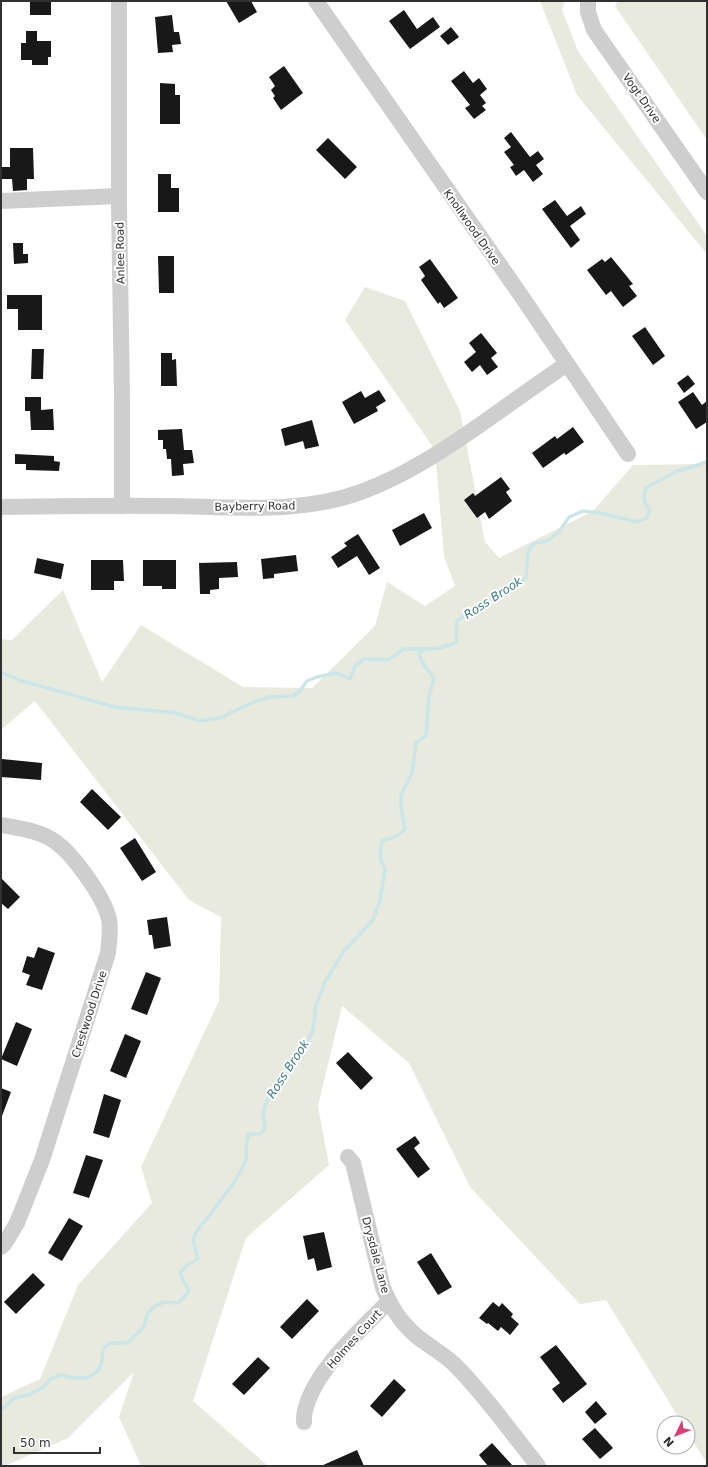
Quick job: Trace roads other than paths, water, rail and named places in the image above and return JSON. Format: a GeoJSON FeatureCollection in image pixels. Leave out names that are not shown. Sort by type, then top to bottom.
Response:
{"type":"FeatureCollection","features":[{"type":"Feature","properties":{"kind":"street","name":"Anlee Road"},"geometry":{"type":"LineString","coordinates":[[119,1],[122,506]]}},
{"type":"Feature","properties":{"kind":"street","name":"Knollwood Drive"},"geometry":{"type":"LineString","coordinates":[[316,1],[628,454]]}},
{"type":"Feature","properties":{"kind":"street","name":"Vogt Drive"},"geometry":{"type":"LineString","coordinates":[[588,1],[589,17],[594,30],[707,192]]}},
{"type":"Feature","properties":{"kind":"street"},"geometry":{"type":"LineString","coordinates":[[1,201],[119,196]]}},
{"type":"Feature","properties":{"kind":"street","name":"Bayberry Road"},"geometry":{"type":"LineString","coordinates":[[1,507],[122,506],[284,508],[339,499],[395,478],[422,464],[567,364]]}},
{"type":"Feature","properties":{"kind":"street","name":"Crestwood Drive"},"geometry":{"type":"LineString","coordinates":[[1,825],[36,832],[51,839],[62,848],[98,893],[106,908],[109,921],[108,953],[42,1160],[17,1223],[1,1247]]}},
{"type":"Feature","properties":{"kind":"street","name":"Drysdale Lane"},"geometry":{"type":"LineString","coordinates":[[348,1156],[353,1163],[383,1288],[398,1317],[412,1332],[454,1364],[474,1386],[538,1466]]}},
{"type":"Feature","properties":{"kind":"street","name":"Holmes Court"},"geometry":{"type":"LineString","coordinates":[[304,1422],[305,1408],[316,1385],[332,1362],[389,1302]]}},
{"type":"Feature","properties":{"kind":"waterway","name":"Ross Brook"},"geometry":{"type":"LineString","coordinates":[[1,1410],[14,1398],[28,1395],[44,1387],[50,1379],[61,1375],[75,1378],[87,1378],[98,1371],[102,1361],[103,1349],[110,1343],[128,1342],[144,1327],[147,1315],[153,1307],[164,1302],[178,1303],[189,1291],[180,1273],[186,1266],[198,1259],[193,1240],[197,1231],[232,1185],[243,1166],[246,1159],[249,1134],[260,1134],[265,1128],[263,1115],[265,1106],[270,1094],[285,1077],[302,1053],[313,1030],[316,1005],[326,980],[344,951],[373,920],[380,900],[385,870],[381,859],[380,850],[383,840],[395,837],[405,829],[401,808],[401,795],[412,773],[416,743],[426,735],[429,696],[434,679],[423,663],[419,654],[424,649],[439,648],[456,643],[457,621],[491,599],[514,587],[526,578],[528,552],[533,544],[549,540],[559,532],[569,517],[583,511],[600,513],[637,522],[647,518],[650,510],[644,500],[646,488],[675,472],[707,462]]}},
{"type":"Feature","properties":{"kind":"waterway"},"geometry":{"type":"LineString","coordinates":[[1,672],[19,680],[115,707],[177,713],[199,721],[220,718],[249,704],[269,697],[293,696],[300,691],[307,681],[317,677],[336,673],[350,679],[355,666],[364,659],[388,660],[404,649],[424,649]]}}]}
